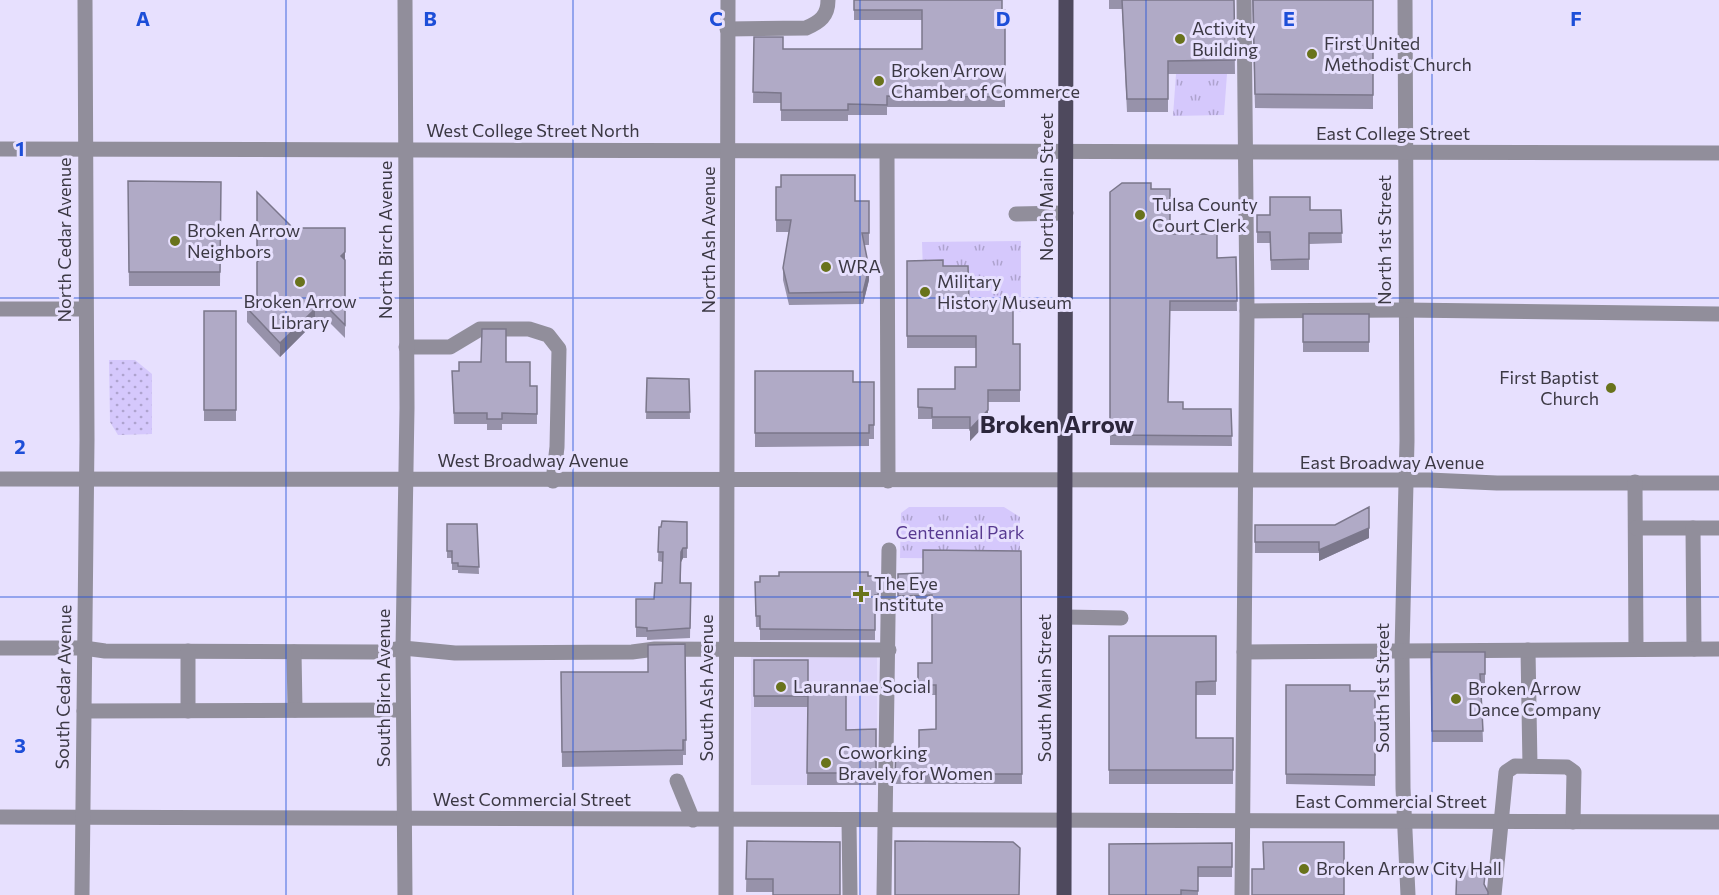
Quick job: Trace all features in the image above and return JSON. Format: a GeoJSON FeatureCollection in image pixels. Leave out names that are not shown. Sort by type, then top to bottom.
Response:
{"type":"FeatureCollection","features":[{"type":"Feature","properties":{"kind":"main road","name":"North Main Street"},"geometry":{"type":"LineString","coordinates":[[1066,0],[1066,481]]}},
{"type":"Feature","properties":{"kind":"main road","name":"South Main Street"},"geometry":{"type":"LineString","coordinates":[[1064,895],[1066,481]]}},
{"type":"Feature","properties":{"kind":"street","name":"North Cedar Avenue"},"geometry":{"type":"LineString","coordinates":[[85,0],[86,479]]}},
{"type":"Feature","properties":{"kind":"street","name":"North Birch Avenue"},"geometry":{"type":"LineString","coordinates":[[405,0],[406,480]]}},
{"type":"Feature","properties":{"kind":"street","name":"North Ash Avenue"},"geometry":{"type":"LineString","coordinates":[[727,481],[728,0]]}},
{"type":"Feature","properties":{"kind":"street"},"geometry":{"type":"LineString","coordinates":[[728,29],[806,28],[818,23],[826,15],[828,0]]}},
{"type":"Feature","properties":{"kind":"street"},"geometry":{"type":"LineString","coordinates":[[1242,895],[1247,311],[1244,0]]}},
{"type":"Feature","properties":{"kind":"street","name":"North 1st Street"},"geometry":{"type":"LineString","coordinates":[[1405,0],[1405,481]]}},
{"type":"Feature","properties":{"kind":"street","name":"West College Street North"},"geometry":{"type":"LineString","coordinates":[[0,148],[1066,152]]}},
{"type":"Feature","properties":{"kind":"street"},"geometry":{"type":"LineString","coordinates":[[887,152],[888,482]]}},
{"type":"Feature","properties":{"kind":"street","name":"East College Street"},"geometry":{"type":"LineString","coordinates":[[1066,152],[1719,153]]}},
{"type":"Feature","properties":{"kind":"street"},"geometry":{"type":"LineString","coordinates":[[1016,214],[1066,213]]}},
{"type":"Feature","properties":{"kind":"street"},"geometry":{"type":"LineString","coordinates":[[0,309],[85,309]]}},
{"type":"Feature","properties":{"kind":"street"},"geometry":{"type":"LineString","coordinates":[[1247,311],[1404,310],[1719,314]]}},
{"type":"Feature","properties":{"kind":"street"},"geometry":{"type":"LineString","coordinates":[[406,347],[450,347],[480,329],[529,329],[548,335],[559,349],[557,447],[553,481]]}},
{"type":"Feature","properties":{"kind":"street","name":"West Broadway Avenue"},"geometry":{"type":"LineString","coordinates":[[0,479],[1066,481]]}},
{"type":"Feature","properties":{"kind":"street","name":"South Cedar Avenue"},"geometry":{"type":"LineString","coordinates":[[82,895],[86,479]]}},
{"type":"Feature","properties":{"kind":"street","name":"South Birch Avenue"},"geometry":{"type":"LineString","coordinates":[[405,895],[403,648],[406,480]]}},
{"type":"Feature","properties":{"kind":"street","name":"South Ash Avenue"},"geometry":{"type":"LineString","coordinates":[[726,895],[727,481]]}},
{"type":"Feature","properties":{"kind":"street","name":"East Broadway Avenue"},"geometry":{"type":"LineString","coordinates":[[1066,481],[1719,483]]}},
{"type":"Feature","properties":{"kind":"street","name":"South 1st Street"},"geometry":{"type":"LineString","coordinates":[[1405,481],[1402,651],[1407,895]]}},
{"type":"Feature","properties":{"kind":"street"},"geometry":{"type":"LineString","coordinates":[[1635,482],[1636,649]]}},
{"type":"Feature","properties":{"kind":"street"},"geometry":{"type":"LineString","coordinates":[[1636,528],[1719,528]]}},
{"type":"Feature","properties":{"kind":"street"},"geometry":{"type":"LineString","coordinates":[[1693,528],[1694,649]]}},
{"type":"Feature","properties":{"kind":"street"},"geometry":{"type":"LineString","coordinates":[[885,895],[889,550]]}},
{"type":"Feature","properties":{"kind":"street"},"geometry":{"type":"LineString","coordinates":[[1065,617],[1121,618]]}},
{"type":"Feature","properties":{"kind":"street"},"geometry":{"type":"LineString","coordinates":[[0,648],[294,652],[379,652],[403,648],[455,653],[632,652],[655,649],[889,650]]}},
{"type":"Feature","properties":{"kind":"street"},"geometry":{"type":"LineString","coordinates":[[1244,652],[1719,649]]}},
{"type":"Feature","properties":{"kind":"street"},"geometry":{"type":"LineString","coordinates":[[1528,650],[1530,766]]}},
{"type":"Feature","properties":{"kind":"street"},"geometry":{"type":"LineString","coordinates":[[188,651],[188,711]]}},
{"type":"Feature","properties":{"kind":"street"},"geometry":{"type":"LineString","coordinates":[[294,652],[295,710]]}},
{"type":"Feature","properties":{"kind":"street"},"geometry":{"type":"LineString","coordinates":[[84,711],[403,710]]}},
{"type":"Feature","properties":{"kind":"street"},"geometry":{"type":"LineString","coordinates":[[1494,895],[1506,772],[1515,766],[1563,765],[1574,772],[1573,822]]}},
{"type":"Feature","properties":{"kind":"street"},"geometry":{"type":"LineString","coordinates":[[676,781],[693,820]]}},
{"type":"Feature","properties":{"kind":"street","name":"West Commercial Street"},"geometry":{"type":"LineString","coordinates":[[0,817],[1064,820]]}},
{"type":"Feature","properties":{"kind":"street","name":"East Commercial Street"},"geometry":{"type":"LineString","coordinates":[[1064,820],[1719,822]]}},
{"type":"Feature","properties":{"kind":"street"},"geometry":{"type":"LineString","coordinates":[[849,821],[850,895]]}},
{"type":"Feature","properties":{"kind":"shaded area"},"geometry":{"type":"Polygon","coordinates":[[[877,653],[877,785],[751,785],[751,654],[877,653]]]}},
{"type":"Feature","properties":{"kind":"green space"},"geometry":{"type":"Polygon","coordinates":[[[1176,74],[1227,74],[1224,115],[1173,116],[1176,74]]]}},
{"type":"Feature","properties":{"kind":"green space"},"geometry":{"type":"Polygon","coordinates":[[[1021,241],[1021,312],[969,312],[969,268],[949,267],[923,272],[922,242],[1021,241]]]}},
{"type":"Feature","properties":{"kind":"green space"},"geometry":{"type":"Polygon","coordinates":[[[109,360],[135,360],[152,374],[152,434],[118,435],[110,422],[109,360]]]}},
{"type":"Feature","properties":{"kind":"green space","name":"Centennial Park"},"geometry":{"type":"Polygon","coordinates":[[[909,507],[1004,507],[1020,517],[1020,559],[900,558],[901,513],[909,507]]]}},
{"type":"Feature","properties":{"kind":"building","name":"Broken Arrow Chamber of Commerce"},"geometry":{"type":"Polygon","coordinates":[[[854,0],[1002,0],[1002,10],[1005,10],[1005,97],[887,96],[887,105],[848,104],[848,110],[781,110],[781,93],[753,92],[754,37],[783,37],[783,49],[922,49],[922,10],[854,10],[854,0]]]}},
{"type":"Feature","properties":{"kind":"building","name":"Activity Building"},"geometry":{"type":"Polygon","coordinates":[[[1122,0],[1234,0],[1235,60],[1168,61],[1168,99],[1127,99],[1122,0]]]}},
{"type":"Feature","properties":{"kind":"building","name":"First United Methodist Church"},"geometry":{"type":"Polygon","coordinates":[[[1253,0],[1373,0],[1373,95],[1255,94],[1253,0]]]}},
{"type":"Feature","properties":{"kind":"building"},"geometry":{"type":"Polygon","coordinates":[[[781,175],[855,175],[855,201],[869,201],[869,233],[862,233],[869,268],[863,292],[789,293],[783,268],[791,220],[776,220],[776,187],[781,187],[781,175]]]}},
{"type":"Feature","properties":{"kind":"building","name":"Broken Arrow Neighbors"},"geometry":{"type":"Polygon","coordinates":[[[128,181],[221,182],[220,272],[129,272],[128,181]]]}},
{"type":"Feature","properties":{"kind":"building"},"geometry":{"type":"Polygon","coordinates":[[[1122,183],[1151,183],[1151,189],[1170,189],[1170,234],[1217,234],[1217,258],[1236,257],[1237,301],[1170,301],[1168,402],[1183,402],[1183,409],[1231,409],[1232,436],[1110,435],[1110,192],[1122,183]]]}},
{"type":"Feature","properties":{"kind":"building","name":"Broken Arrow Library"},"geometry":{"type":"Polygon","coordinates":[[[257,192],[293,228],[345,228],[345,252],[341,256],[345,260],[345,325],[329,309],[315,309],[280,343],[247,308],[257,308],[257,262],[261,258],[257,253],[261,249],[257,246],[257,192]]]}},
{"type":"Feature","properties":{"kind":"building"},"geometry":{"type":"Polygon","coordinates":[[[1270,197],[1310,197],[1310,210],[1341,210],[1342,233],[1309,233],[1309,259],[1271,260],[1270,232],[1257,232],[1257,215],[1270,215],[1270,197]]]}},
{"type":"Feature","properties":{"kind":"building"},"geometry":{"type":"Polygon","coordinates":[[[943,260],[943,266],[968,266],[969,300],[1013,300],[1013,344],[1020,344],[1020,390],[988,390],[988,410],[970,429],[970,417],[932,417],[932,408],[918,407],[918,389],[955,389],[955,367],[976,367],[976,336],[907,336],[907,261],[943,260]]]}},
{"type":"Feature","properties":{"kind":"building"},"geometry":{"type":"Polygon","coordinates":[[[204,311],[236,311],[236,410],[204,410],[204,311]]]}},
{"type":"Feature","properties":{"kind":"building"},"geometry":{"type":"Polygon","coordinates":[[[1303,314],[1369,314],[1369,342],[1303,342],[1303,314]]]}},
{"type":"Feature","properties":{"kind":"building"},"geometry":{"type":"Polygon","coordinates":[[[482,329],[506,329],[506,362],[530,362],[530,386],[537,386],[537,414],[502,413],[502,419],[487,419],[487,413],[454,413],[452,371],[459,371],[459,362],[481,362],[482,329]]]}},
{"type":"Feature","properties":{"kind":"building"},"geometry":{"type":"Polygon","coordinates":[[[755,371],[853,371],[853,382],[874,382],[874,425],[869,425],[869,433],[755,433],[755,371]]]}},
{"type":"Feature","properties":{"kind":"building"},"geometry":{"type":"Polygon","coordinates":[[[647,378],[689,379],[690,412],[646,412],[647,378]]]}},
{"type":"Feature","properties":{"kind":"building"},"geometry":{"type":"Polygon","coordinates":[[[1369,507],[1369,528],[1319,550],[1319,542],[1255,542],[1255,525],[1335,525],[1369,507]]]}},
{"type":"Feature","properties":{"kind":"building"},"geometry":{"type":"Polygon","coordinates":[[[662,521],[687,522],[687,548],[683,548],[681,552],[680,583],[691,583],[690,628],[647,631],[647,628],[636,627],[636,599],[654,599],[655,583],[662,583],[663,552],[658,552],[659,527],[662,521]]]}},
{"type":"Feature","properties":{"kind":"building"},"geometry":{"type":"Polygon","coordinates":[[[447,524],[477,524],[479,567],[458,566],[458,563],[452,563],[452,551],[447,551],[447,524]]]}},
{"type":"Feature","properties":{"kind":"building"},"geometry":{"type":"Polygon","coordinates":[[[923,550],[1021,551],[1022,774],[895,774],[896,751],[919,751],[919,730],[936,729],[936,685],[918,685],[918,663],[932,663],[932,595],[898,596],[898,574],[923,573],[923,550]]]}},
{"type":"Feature","properties":{"kind":"building"},"geometry":{"type":"Polygon","coordinates":[[[779,572],[868,572],[868,576],[879,576],[878,595],[875,595],[875,630],[760,629],[760,616],[756,616],[755,582],[760,582],[760,576],[779,576],[779,572]]]}},
{"type":"Feature","properties":{"kind":"building"},"geometry":{"type":"Polygon","coordinates":[[[1109,636],[1216,636],[1216,681],[1196,682],[1196,738],[1233,738],[1233,770],[1109,770],[1109,636]]]}},
{"type":"Feature","properties":{"kind":"building"},"geometry":{"type":"Polygon","coordinates":[[[685,644],[686,740],[683,740],[683,750],[562,752],[561,672],[648,672],[648,645],[685,644]]]}},
{"type":"Feature","properties":{"kind":"building","name":"Broken Arrow Dance Company"},"geometry":{"type":"Polygon","coordinates":[[[1431,652],[1485,652],[1485,674],[1480,674],[1483,731],[1432,731],[1431,652]]]}},
{"type":"Feature","properties":{"kind":"building"},"geometry":{"type":"Polygon","coordinates":[[[754,660],[808,660],[808,692],[846,692],[846,730],[876,729],[876,773],[807,773],[808,696],[754,696],[754,660]]]}},
{"type":"Feature","properties":{"kind":"building"},"geometry":{"type":"Polygon","coordinates":[[[1286,685],[1350,685],[1350,691],[1375,691],[1375,775],[1286,774],[1286,685]]]}},
{"type":"Feature","properties":{"kind":"building"},"geometry":{"type":"Polygon","coordinates":[[[747,841],[840,842],[840,895],[773,895],[773,879],[746,879],[747,841]]]}},
{"type":"Feature","properties":{"kind":"building"},"geometry":{"type":"Polygon","coordinates":[[[895,841],[1013,842],[1020,848],[1019,895],[895,895],[895,841]]]}},
{"type":"Feature","properties":{"kind":"building","name":"Broken Arrow City Hall"},"geometry":{"type":"Polygon","coordinates":[[[1263,842],[1344,842],[1344,895],[1252,895],[1252,869],[1264,869],[1263,842]]]}},
{"type":"Feature","properties":{"kind":"building"},"geometry":{"type":"Polygon","coordinates":[[[1232,843],[1232,867],[1198,867],[1198,891],[1181,890],[1181,895],[1109,895],[1109,844],[1232,843]]]}},
{"type":"Feature","properties":{"kind":"building"},"geometry":{"type":"Polygon","coordinates":[[[1457,866],[1486,866],[1484,884],[1488,895],[1456,895],[1457,866]]]}},
{"type":"Feature","properties":{"kind":"place","name":"Activity Building"},"geometry":{"type":"Point","coordinates":[1180,39]}},
{"type":"Feature","properties":{"kind":"place","name":"First United Methodist Church"},"geometry":{"type":"Point","coordinates":[1312,54]}},
{"type":"Feature","properties":{"kind":"place","name":"Broken Arrow Chamber of Commerce"},"geometry":{"type":"Point","coordinates":[879,81]}},
{"type":"Feature","properties":{"kind":"place","name":"Tulsa County Court Clerk"},"geometry":{"type":"Point","coordinates":[1140,215]}},
{"type":"Feature","properties":{"kind":"place","name":"Broken Arrow Neighbors"},"geometry":{"type":"Point","coordinates":[175,241]}},
{"type":"Feature","properties":{"kind":"place","name":"WRA"},"geometry":{"type":"Point","coordinates":[826,267]}},
{"type":"Feature","properties":{"kind":"place","name":"Broken Arrow Library"},"geometry":{"type":"Point","coordinates":[300,282]}},
{"type":"Feature","properties":{"kind":"place","name":"Military History Museum"},"geometry":{"type":"Point","coordinates":[925,292]}},
{"type":"Feature","properties":{"kind":"place","name":"First Baptist Church"},"geometry":{"type":"Point","coordinates":[1611,388]}},
{"type":"Feature","properties":{"kind":"place","name":"The Eye Institute"},"geometry":{"type":"Point","coordinates":[861,594]}},
{"type":"Feature","properties":{"kind":"place","name":"Laurannae Social"},"geometry":{"type":"Point","coordinates":[781,687]}},
{"type":"Feature","properties":{"kind":"place","name":"Broken Arrow Dance Company"},"geometry":{"type":"Point","coordinates":[1456,699]}},
{"type":"Feature","properties":{"kind":"place","name":"Coworking Bravely for Women"},"geometry":{"type":"Point","coordinates":[826,763]}},
{"type":"Feature","properties":{"kind":"place","name":"Broken Arrow City Hall"},"geometry":{"type":"Point","coordinates":[1304,869]}},
{"type":"Feature","properties":{"kind":"district","name":"Broken Arrow"},"geometry":{"type":"Point","coordinates":[1057,425]}}]}
